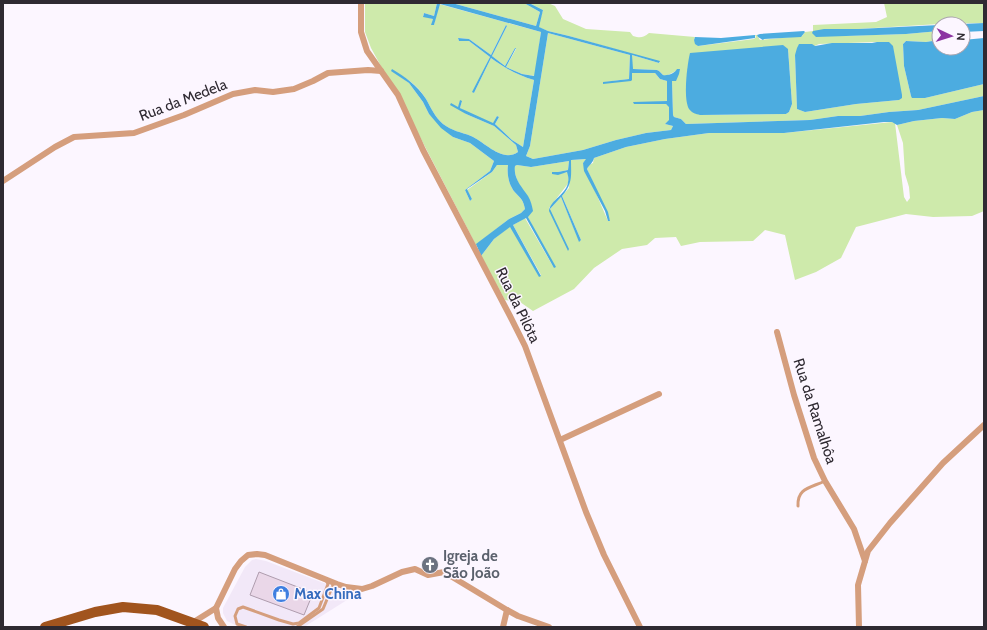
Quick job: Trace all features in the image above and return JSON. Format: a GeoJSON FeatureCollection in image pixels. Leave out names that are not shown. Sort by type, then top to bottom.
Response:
{"type":"FeatureCollection","features":[{"type":"Feature","properties":{"kind":"main road"},"geometry":{"type":"LineString","coordinates":[[45,627],[95,612],[123,607],[157,610],[204,627]]}},
{"type":"Feature","properties":{"kind":"street","name":"Rua da Pilôta"},"geometry":{"type":"LineString","coordinates":[[362,3],[361,32],[367,51],[398,95],[423,150],[525,346],[586,512],[604,555],[640,627]]}},
{"type":"Feature","properties":{"kind":"street","name":"Rua da Medela"},"geometry":{"type":"LineString","coordinates":[[3,180],[55,147],[74,137],[134,133],[172,120],[233,94],[255,90],[272,92],[294,89],[328,73],[368,70],[381,71]]}},
{"type":"Feature","properties":{"kind":"street","name":"Rua da Ramalhôa"},"geometry":{"type":"LineString","coordinates":[[777,332],[814,458],[825,481],[854,529],[865,561]]}},
{"type":"Feature","properties":{"kind":"street"},"geometry":{"type":"LineString","coordinates":[[560,440],[659,394]]}},
{"type":"Feature","properties":{"kind":"street"},"geometry":{"type":"LineString","coordinates":[[859,627],[858,585],[868,551],[890,523],[943,463],[984,425]]}},
{"type":"Feature","properties":{"kind":"street"},"geometry":{"type":"LineString","coordinates":[[192,623],[216,608],[235,569],[241,561],[248,555],[257,554],[265,555],[346,587],[362,589],[415,568],[428,575],[444,572],[518,616],[549,627]]}},
{"type":"Feature","properties":{"kind":"street"},"geometry":{"type":"LineString","coordinates":[[216,608],[218,618],[224,627]]}},
{"type":"Feature","properties":{"kind":"street"},"geometry":{"type":"LineString","coordinates":[[503,627],[507,610]]}},
{"type":"Feature","properties":{"kind":"lane"},"geometry":{"type":"LineString","coordinates":[[798,506],[798,498],[801,492],[825,481]]}},
{"type":"Feature","properties":{"kind":"lane"},"geometry":{"type":"LineString","coordinates":[[246,627],[237,624],[235,616],[238,609],[243,607],[293,624],[299,623],[319,608],[328,584],[326,579]]}},
{"type":"Feature","properties":{"kind":"lane"},"geometry":{"type":"LineString","coordinates":[[297,627],[323,609],[333,585],[338,584]]}},
{"type":"Feature","properties":{"kind":"shaded area"},"geometry":{"type":"Polygon","coordinates":[[[256,559],[266,561],[355,595],[304,627],[239,627],[227,621],[223,613],[223,608],[245,567],[252,560],[256,559]]]}},
{"type":"Feature","properties":{"kind":"green space"},"geometry":{"type":"Polygon","coordinates":[[[365,3],[437,3],[434,16],[424,13],[423,16],[433,19],[432,25],[434,25],[439,4],[541,32],[535,76],[522,74],[506,67],[516,49],[515,48],[505,66],[492,56],[507,26],[506,25],[491,55],[469,39],[458,38],[459,41],[469,41],[490,57],[473,92],[474,93],[491,58],[511,71],[534,80],[523,147],[512,140],[495,124],[499,117],[497,116],[493,124],[460,108],[462,101],[458,107],[466,114],[494,126],[516,145],[518,152],[512,155],[500,153],[471,136],[453,130],[443,124],[435,115],[426,99],[418,89],[406,78],[391,70],[409,83],[423,102],[429,114],[453,137],[470,143],[494,161],[490,171],[465,190],[470,201],[472,199],[467,190],[492,172],[497,165],[508,165],[508,176],[511,185],[523,201],[525,209],[521,213],[509,219],[477,244],[477,247],[420,137],[371,48],[365,32],[365,3]]]}},
{"type":"Feature","properties":{"kind":"green space"},"geometry":{"type":"Polygon","coordinates":[[[452,3],[524,3],[540,12],[536,26],[452,3]]]}},
{"type":"Feature","properties":{"kind":"green space"},"geometry":{"type":"Polygon","coordinates":[[[529,3],[548,3],[555,6],[563,19],[586,29],[630,32],[633,36],[640,37],[643,37],[649,33],[695,37],[694,40],[698,46],[754,39],[756,37],[755,35],[757,35],[760,40],[802,36],[805,32],[813,31],[813,25],[876,22],[887,17],[884,3],[984,3],[984,23],[971,23],[971,16],[931,16],[931,24],[858,29],[824,29],[832,36],[931,32],[931,41],[906,41],[903,44],[904,66],[911,96],[925,98],[984,84],[984,96],[918,110],[860,116],[838,116],[810,120],[686,124],[681,119],[674,117],[673,115],[672,81],[676,71],[666,76],[657,70],[632,69],[632,55],[659,63],[660,62],[538,27],[543,10],[529,3]],[[889,42],[819,44],[795,55],[797,109],[805,112],[856,104],[899,100],[889,42]],[[788,49],[700,115],[786,114],[789,112],[792,104],[788,49]]]}},
{"type":"Feature","properties":{"kind":"green space"},"geometry":{"type":"Polygon","coordinates":[[[548,33],[630,55],[629,79],[604,82],[632,80],[632,73],[655,73],[660,79],[667,81],[667,101],[634,104],[666,104],[669,106],[669,121],[665,124],[673,126],[671,130],[646,133],[583,150],[533,159],[526,156],[530,146],[548,33]]]}},
{"type":"Feature","properties":{"kind":"green space"},"geometry":{"type":"Polygon","coordinates":[[[984,110],[984,211],[972,216],[933,217],[906,214],[856,227],[841,258],[816,272],[795,280],[785,235],[765,230],[753,241],[700,242],[681,246],[676,237],[655,238],[647,245],[622,249],[594,268],[574,289],[533,311],[520,302],[505,300],[481,256],[494,239],[510,226],[539,276],[541,275],[513,225],[525,218],[554,268],[528,217],[514,170],[515,166],[517,165],[531,167],[569,161],[568,170],[552,172],[552,174],[568,172],[569,181],[549,208],[551,211],[550,209],[561,197],[579,241],[581,240],[562,196],[569,188],[571,160],[587,159],[583,163],[608,221],[610,221],[587,169],[589,165],[593,163],[594,158],[626,147],[665,139],[709,133],[784,133],[892,122],[895,123],[904,197],[907,202],[910,198],[909,187],[905,174],[903,143],[897,125],[914,121],[942,118],[955,119],[972,112],[984,110]]]}},
{"type":"Feature","properties":{"kind":"water"},"geometry":{"type":"Polygon","coordinates":[[[437,3],[452,3],[536,26],[540,12],[524,3],[529,3],[543,10],[539,27],[548,31],[660,61],[659,63],[632,55],[633,69],[657,70],[663,75],[669,75],[677,69],[680,69],[676,81],[672,81],[673,115],[674,117],[681,119],[686,124],[810,120],[838,116],[860,116],[918,110],[984,96],[984,110],[972,112],[955,119],[942,118],[914,121],[897,125],[892,122],[884,122],[784,133],[709,133],[665,139],[626,147],[594,158],[587,169],[608,212],[610,221],[608,221],[605,211],[584,171],[583,163],[586,159],[571,160],[570,183],[562,196],[581,240],[579,242],[561,197],[550,209],[569,249],[568,251],[549,211],[552,204],[565,190],[568,180],[567,172],[558,175],[552,174],[552,172],[568,170],[569,161],[531,167],[517,165],[515,166],[515,174],[529,198],[533,209],[528,217],[556,267],[554,268],[526,218],[513,225],[541,276],[539,277],[510,227],[494,239],[481,256],[476,244],[525,209],[523,201],[511,185],[508,176],[508,165],[497,165],[492,172],[467,189],[472,199],[470,201],[465,190],[490,171],[494,161],[470,143],[453,137],[441,128],[429,114],[423,102],[409,83],[391,71],[392,69],[415,85],[443,124],[453,130],[471,136],[500,153],[512,155],[518,152],[516,145],[494,126],[466,114],[450,105],[451,103],[458,107],[460,100],[462,101],[460,108],[493,123],[497,116],[499,117],[495,124],[512,140],[523,147],[534,80],[511,71],[491,58],[474,93],[472,92],[490,57],[469,41],[459,41],[458,38],[469,39],[491,55],[506,25],[507,26],[492,56],[505,66],[516,48],[506,67],[522,74],[534,76],[541,32],[440,4],[434,25],[431,25],[433,19],[423,17],[424,13],[434,16],[437,3]],[[548,33],[530,146],[526,156],[533,159],[583,150],[646,133],[671,130],[673,126],[665,124],[669,120],[669,107],[666,104],[634,104],[633,102],[667,101],[667,81],[660,79],[655,73],[632,73],[631,81],[603,84],[603,82],[629,79],[630,55],[548,33]]]}},
{"type":"Feature","properties":{"kind":"water"},"geometry":{"type":"Polygon","coordinates":[[[984,23],[984,31],[971,32],[971,24],[984,23]]]}},
{"type":"Feature","properties":{"kind":"water"},"geometry":{"type":"Polygon","coordinates":[[[931,25],[931,32],[906,34],[816,37],[812,33],[813,31],[824,29],[931,25]]]}},
{"type":"Feature","properties":{"kind":"water"},"geometry":{"type":"Polygon","coordinates":[[[805,32],[801,37],[763,40],[757,35],[760,34],[805,32]]]}},
{"type":"Feature","properties":{"kind":"water"},"geometry":{"type":"Polygon","coordinates":[[[755,35],[755,38],[698,46],[695,44],[694,40],[695,37],[721,38],[755,35]]]}},
{"type":"Feature","properties":{"kind":"water"},"geometry":{"type":"Polygon","coordinates":[[[984,38],[984,84],[925,98],[912,98],[904,66],[903,44],[906,41],[931,41],[931,56],[971,56],[971,39],[984,38]]]}},
{"type":"Feature","properties":{"kind":"water"},"geometry":{"type":"Polygon","coordinates":[[[889,42],[893,46],[902,98],[899,100],[856,104],[805,112],[797,109],[795,55],[799,44],[812,44],[815,46],[832,43],[889,42]]]}},
{"type":"Feature","properties":{"kind":"water"},"geometry":{"type":"Polygon","coordinates":[[[783,45],[788,49],[792,104],[789,112],[786,114],[700,115],[689,109],[686,98],[686,90],[690,53],[783,45]]]}},
{"type":"Feature","properties":{"kind":"building","name":"Max China"},"geometry":{"type":"Polygon","coordinates":[[[259,572],[313,593],[304,615],[250,595],[259,572]]]}},
{"type":"Feature","properties":{"kind":"place","name":"Igreja de São João"},"geometry":{"type":"Point","coordinates":[430,565]}},
{"type":"Feature","properties":{"kind":"place","name":"Max China"},"geometry":{"type":"Point","coordinates":[281,594]}}]}
